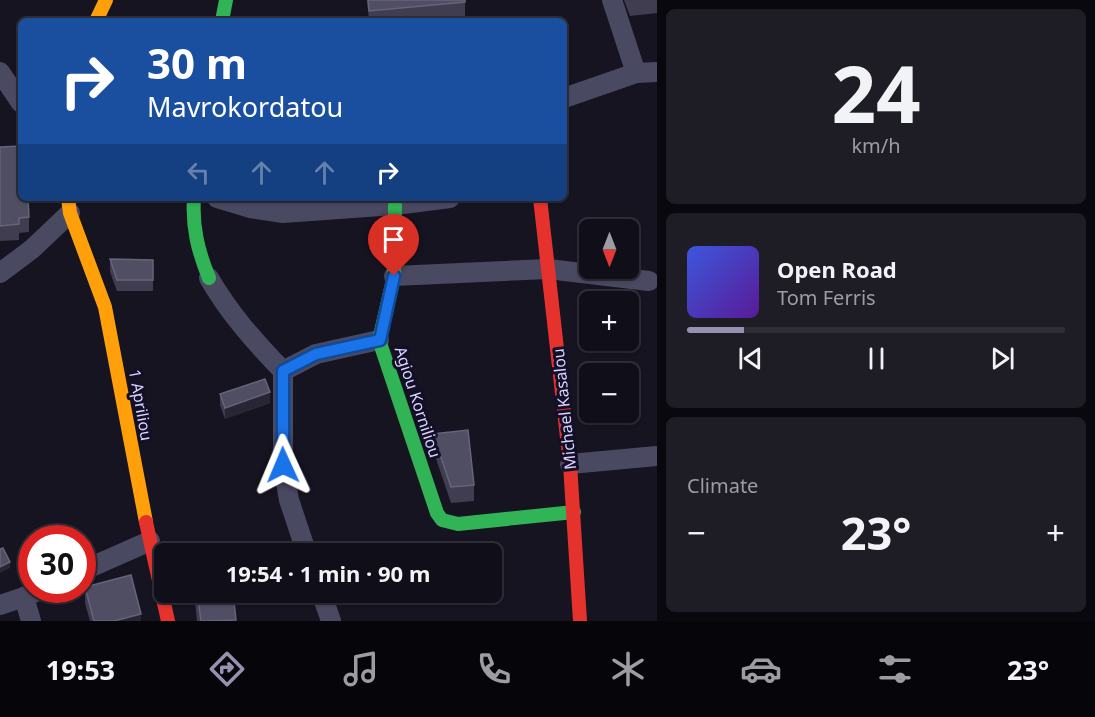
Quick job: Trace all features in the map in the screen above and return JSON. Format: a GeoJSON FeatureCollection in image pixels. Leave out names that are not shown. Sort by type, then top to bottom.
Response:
{"type":"FeatureCollection","features":[{"type":"Feature","properties":{"kind":"street"},"geometry":{"type":"LineString","coordinates":[[97,18],[106,0]]}},
{"type":"Feature","properties":{"kind":"street"},"geometry":{"type":"LineString","coordinates":[[223,18],[226,0]]}},
{"type":"Feature","properties":{"kind":"street"},"geometry":{"type":"LineString","coordinates":[[612,0],[636,73]]}},
{"type":"Feature","properties":{"kind":"street"},"geometry":{"type":"LineString","coordinates":[[0,72],[18,99]]}},
{"type":"Feature","properties":{"kind":"street"},"geometry":{"type":"LineString","coordinates":[[567,97],[636,73],[657,72]]}},
{"type":"Feature","properties":{"kind":"street"},"geometry":{"type":"LineString","coordinates":[[194,201],[192,220],[198,252],[209,278],[246,332],[283,371],[283,465],[289,500],[303,543]]}},
{"type":"Feature","properties":{"kind":"street"},"geometry":{"type":"LineString","coordinates":[[227,201],[250,208],[283,213],[426,201]]}},
{"type":"Feature","properties":{"kind":"street","name":"Michael Kasalou"},"geometry":{"type":"LineString","coordinates":[[540,201],[570,464],[580,621]]}},
{"type":"Feature","properties":{"kind":"street","name":"Agiou Korniliou"},"geometry":{"type":"LineString","coordinates":[[394,205],[394,276],[380,340],[437,513],[442,520],[458,524],[574,512]]}},
{"type":"Feature","properties":{"kind":"street"},"geometry":{"type":"LineString","coordinates":[[0,273],[32,249],[69,206]]}},
{"type":"Feature","properties":{"kind":"street","name":"1 Apriliou"},"geometry":{"type":"LineString","coordinates":[[69,206],[105,307],[150,541],[168,621]]}},
{"type":"Feature","properties":{"kind":"street"},"geometry":{"type":"LineString","coordinates":[[394,276],[548,269],[649,281]]}},
{"type":"Feature","properties":{"kind":"street"},"geometry":{"type":"LineString","coordinates":[[283,371],[316,354],[380,340]]}},
{"type":"Feature","properties":{"kind":"street"},"geometry":{"type":"LineString","coordinates":[[570,464],[657,456]]}},
{"type":"Feature","properties":{"kind":"street"},"geometry":{"type":"LineString","coordinates":[[96,565],[150,541]]}},
{"type":"Feature","properties":{"kind":"street"},"geometry":{"type":"LineString","coordinates":[[0,605],[18,598]]}},
{"type":"Feature","properties":{"kind":"street"},"geometry":{"type":"LineString","coordinates":[[31,621],[32,603]]}},
{"type":"Feature","properties":{"kind":"street"},"geometry":{"type":"LineString","coordinates":[[325,603],[331,621]]}},
{"type":"Feature","properties":{"kind":"building"},"geometry":{"type":"Polygon","coordinates":[[[368,0],[465,0],[465,2],[369,11],[368,0]]]}},
{"type":"Feature","properties":{"kind":"building"},"geometry":{"type":"Polygon","coordinates":[[[18,146],[18,201],[28,201],[29,217],[19,218],[19,224],[0,226],[0,147],[18,146]]]}},
{"type":"Feature","properties":{"kind":"building"},"geometry":{"type":"Polygon","coordinates":[[[110,259],[153,260],[153,280],[117,280],[110,259]]]}},
{"type":"Feature","properties":{"kind":"building"},"geometry":{"type":"Polygon","coordinates":[[[265,379],[270,392],[225,408],[220,394],[265,379]]]}},
{"type":"Feature","properties":{"kind":"building"},"geometry":{"type":"Polygon","coordinates":[[[468,430],[474,485],[451,487],[433,434],[468,430]]]}},
{"type":"Feature","properties":{"kind":"building"},"geometry":{"type":"Polygon","coordinates":[[[3,548],[10,562],[0,567],[0,549],[3,548]]]}},
{"type":"Feature","properties":{"kind":"building"},"geometry":{"type":"Polygon","coordinates":[[[131,575],[141,614],[114,621],[94,621],[89,603],[96,603],[96,584],[131,575]]]}},
{"type":"Feature","properties":{"kind":"building"},"geometry":{"type":"Polygon","coordinates":[[[199,603],[234,603],[236,620],[201,621],[199,603]]]}},
{"type":"Feature","properties":{"kind":"traffic: fast"},"geometry":{"type":"LineString","coordinates":[[223,18],[226,0]]}},
{"type":"Feature","properties":{"kind":"traffic: fast"},"geometry":{"type":"LineString","coordinates":[[194,201],[197,239],[209,278]]}},
{"type":"Feature","properties":{"kind":"traffic: fast"},"geometry":{"type":"LineString","coordinates":[[395,205],[394,276],[379,340],[437,513],[442,520],[458,524],[574,512]]}},
{"type":"Feature","properties":{"kind":"traffic: slow"},"geometry":{"type":"LineString","coordinates":[[97,18],[106,0]]}},
{"type":"Feature","properties":{"kind":"traffic: slow"},"geometry":{"type":"LineString","coordinates":[[68,201],[70,213],[105,307],[146,522]]}},
{"type":"Feature","properties":{"kind":"traffic: jam"},"geometry":{"type":"LineString","coordinates":[[540,201],[570,464],[580,621]]}},
{"type":"Feature","properties":{"kind":"traffic: jam"},"geometry":{"type":"LineString","coordinates":[[146,522],[168,621]]}},
{"type":"Feature","properties":{"kind":"route"},"geometry":{"type":"LineString","coordinates":[[283,465],[283,371],[316,354],[380,340],[394,276]]}}]}
